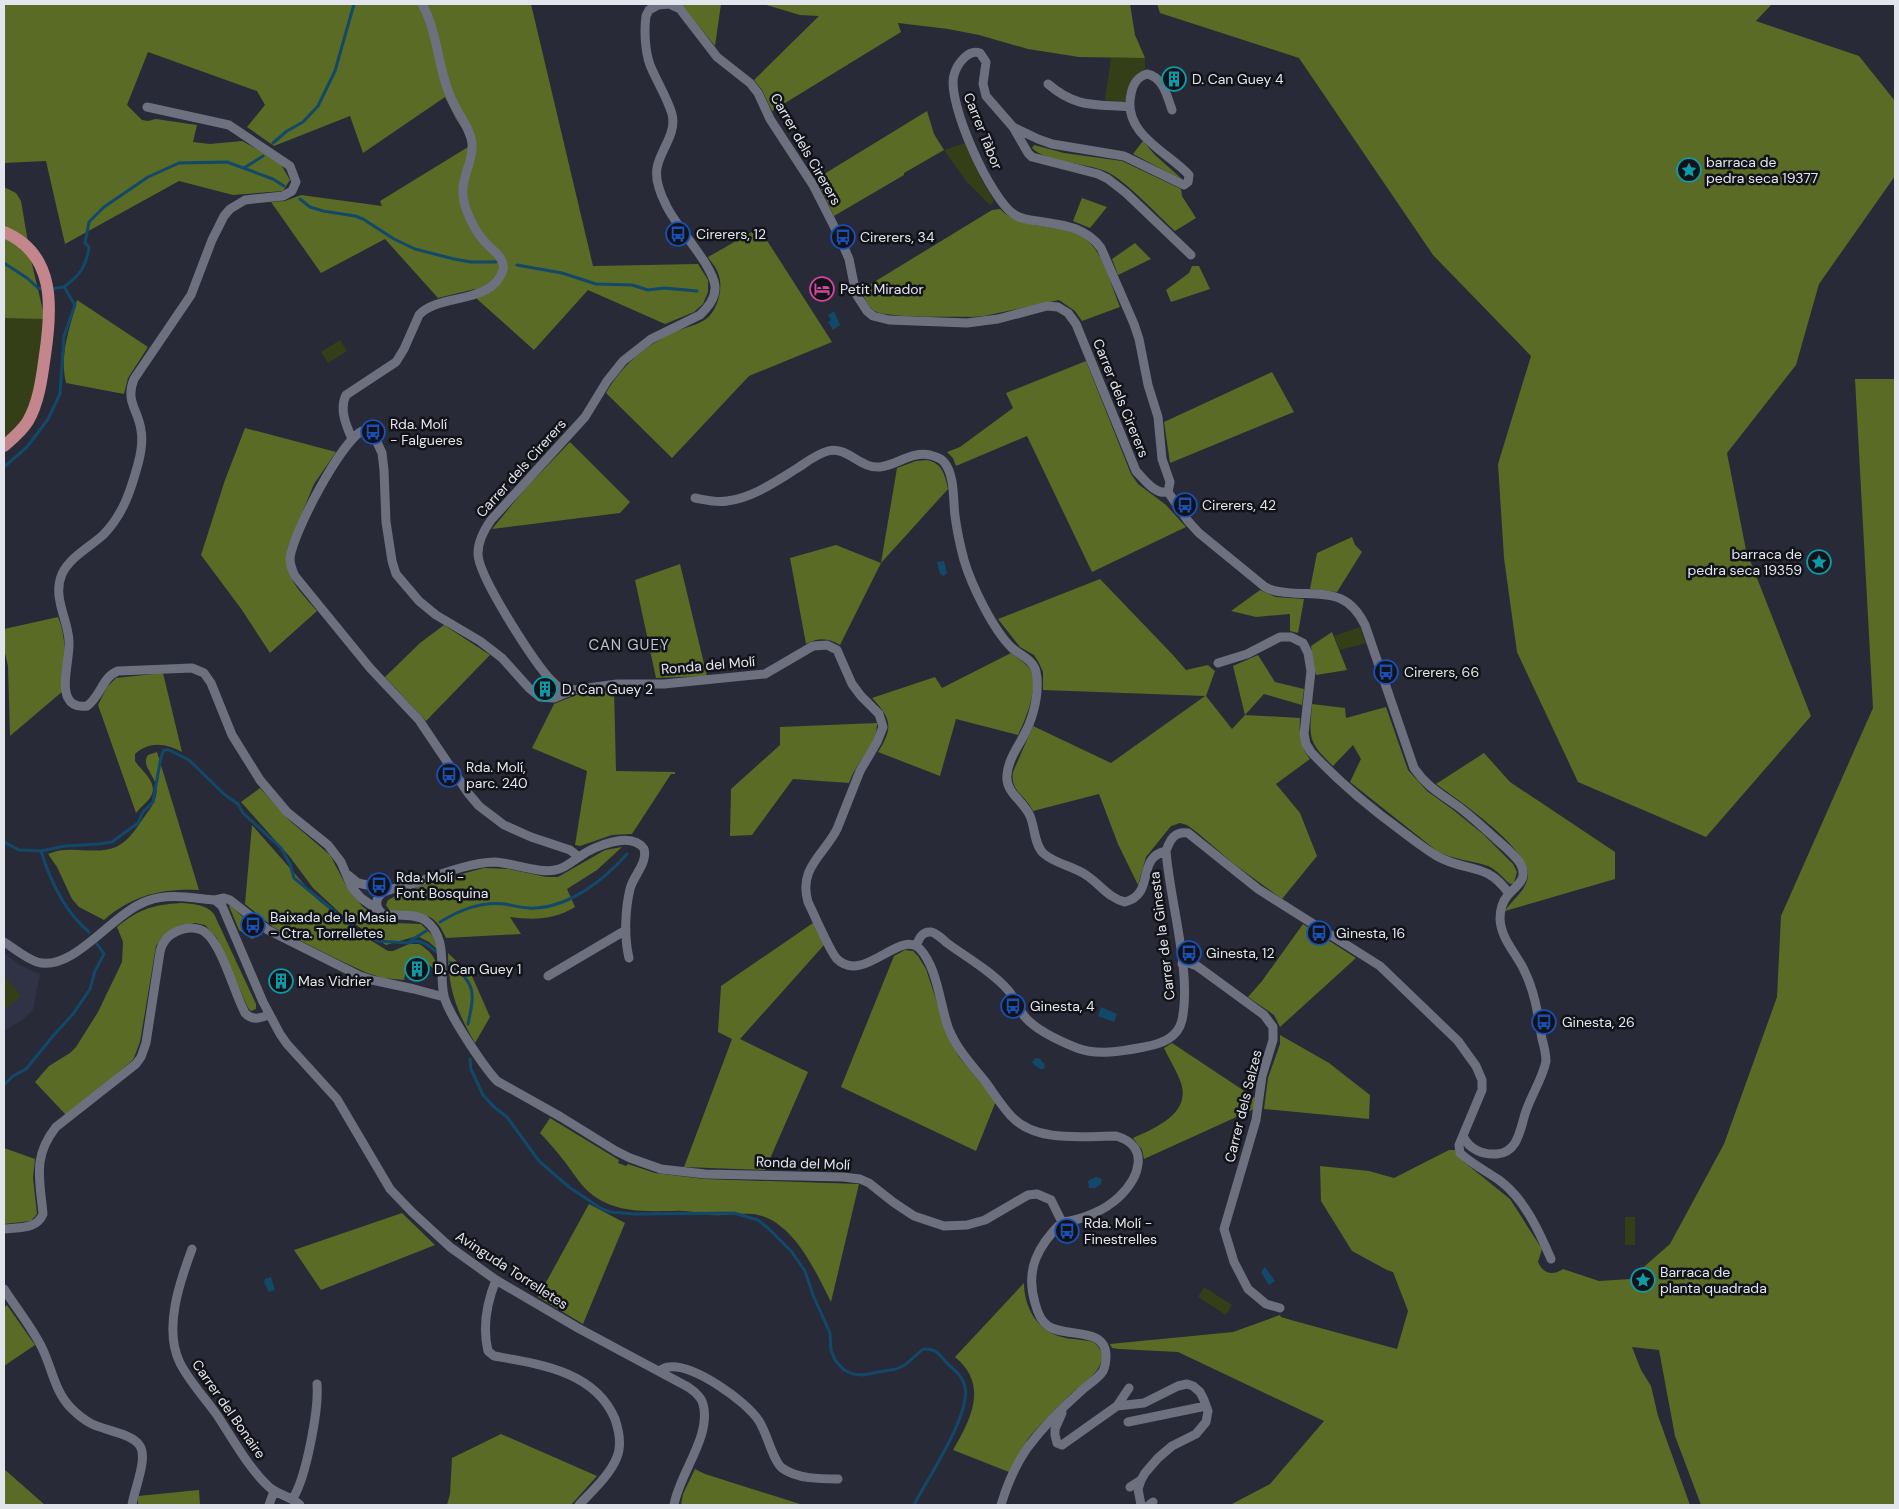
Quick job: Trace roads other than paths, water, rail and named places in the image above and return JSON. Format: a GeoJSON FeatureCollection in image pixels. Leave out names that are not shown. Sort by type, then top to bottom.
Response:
{"type":"FeatureCollection","features":[{"type":"Feature","properties":{"kind":"main road"},"geometry":{"type":"LineString","coordinates":[[4,232],[17,238],[38,258],[45,277],[50,308],[50,327],[38,397],[28,422],[4,446]]}},
{"type":"Feature","properties":{"kind":"street"},"geometry":{"type":"LineString","coordinates":[[422,4],[431,22],[445,85],[470,134],[472,154],[463,182],[462,192],[467,211],[481,238],[501,258],[504,264],[503,270],[494,283],[479,293],[431,306],[422,311],[396,362],[346,395],[343,400],[343,412],[352,439],[323,480],[294,546],[290,565],[295,576],[370,668],[419,720],[468,793],[479,806],[504,825],[531,837],[570,850],[579,857]]}},
{"type":"Feature","properties":{"kind":"street","name":"Carrer dels Cirerers"},"geometry":{"type":"LineString","coordinates":[[565,693],[545,673],[506,615],[480,565],[478,548],[482,535],[491,520],[585,417],[607,381],[623,360],[651,339],[700,315],[713,298],[715,291],[713,277],[671,214],[662,196],[657,178],[656,169],[673,124],[671,113],[650,65],[648,55],[646,16],[649,10],[658,5],[669,4],[680,9],[717,57],[750,83],[758,93],[770,119],[810,180],[840,238],[849,259],[856,294],[867,312],[873,316],[890,320],[967,323],[998,319],[1047,306],[1058,307],[1068,313],[1076,324],[1136,470],[1147,484],[1162,493],[1168,492]]}},
{"type":"Feature","properties":{"kind":"street","name":"Carrer Tàbor"},"geometry":{"type":"LineString","coordinates":[[1129,107],[1134,121],[1146,138],[1164,156],[1189,176],[1186,183],[1180,184],[1124,156],[1052,144],[1038,140],[1013,127],[986,96],[983,84],[986,62],[985,58],[976,51],[968,54],[962,61],[954,75],[952,88],[954,100],[973,148],[997,197],[1008,210],[1020,218],[1056,223],[1082,231],[1092,238],[1104,255],[1139,339],[1148,385],[1158,417],[1162,459],[1170,482],[1168,492]]}},
{"type":"Feature","properties":{"kind":"street"},"geometry":{"type":"LineString","coordinates":[[1048,84],[1065,97],[1078,102],[1129,107],[1134,84],[1141,76],[1147,74],[1157,78],[1165,91],[1172,110]]}},
{"type":"Feature","properties":{"kind":"street"},"geometry":{"type":"LineString","coordinates":[[147,107],[229,124],[290,166],[296,182],[289,194],[244,200],[230,209],[224,216],[207,250],[193,290],[134,379],[130,394],[141,430],[142,444],[130,491],[124,507],[109,528],[70,563],[60,582],[59,600],[69,639],[66,692],[75,705],[88,706],[96,698],[108,676],[118,671],[162,668],[192,668],[200,670],[208,677],[211,683],[232,735],[260,780],[287,812],[328,845],[345,870],[358,883],[390,890]]}},
{"type":"Feature","properties":{"kind":"street"},"geometry":{"type":"LineString","coordinates":[[1013,127],[1032,157],[1108,178],[1191,255]]}},
{"type":"Feature","properties":{"kind":"street","name":"Ronda del Molí"},"geometry":{"type":"LineString","coordinates":[[352,439],[362,431],[368,432],[380,446],[383,462],[389,544],[394,569],[400,580],[419,601],[436,615],[480,641],[502,658],[537,695],[549,699],[565,693],[617,684],[664,684],[765,674],[813,646],[827,645],[837,650],[852,684],[860,696],[881,718],[883,730],[860,771],[833,838],[811,866],[806,880],[806,895],[834,955],[843,964],[849,966],[862,965],[904,945],[916,946]]}},
{"type":"Feature","properties":{"kind":"street"},"geometry":{"type":"LineString","coordinates":[[695,498],[726,502],[745,496],[818,455],[830,451],[845,453],[866,466],[877,467],[888,466],[916,455],[930,455],[944,461],[950,474],[958,538],[973,584],[1004,638],[1012,648],[1030,661],[1036,670],[1036,695],[1033,710],[1027,730],[1008,766],[1006,777],[1008,786],[1030,815],[1041,851],[1050,858],[1084,873],[1112,897],[1125,902],[1136,897],[1140,892],[1152,858],[1158,853],[1166,851]]}},
{"type":"Feature","properties":{"kind":"street"},"geometry":{"type":"LineString","coordinates":[[1168,492],[1188,521],[1199,533],[1265,587],[1275,592],[1340,598],[1357,611],[1365,625],[1401,735],[1416,772],[1429,787],[1465,812],[1508,849],[1520,864],[1522,875],[1520,885],[1509,894],[1501,907],[1500,925],[1506,940],[1524,968],[1531,986],[1546,1062],[1525,1112],[1518,1138],[1510,1149],[1496,1154],[1479,1152],[1470,1147],[1463,1136]]}},
{"type":"Feature","properties":{"kind":"street"},"geometry":{"type":"LineString","coordinates":[[1218,663],[1247,654],[1280,637],[1291,637],[1303,643],[1309,658],[1311,671],[1304,734],[1306,744],[1311,752],[1363,802],[1429,850],[1442,858],[1481,869],[1501,883],[1509,894]]}},
{"type":"Feature","properties":{"kind":"street","name":"Carrer de la Ginesta"},"geometry":{"type":"LineString","coordinates":[[916,946],[924,933],[935,933],[992,975],[1008,990],[1025,1017],[1038,1028],[1078,1048],[1096,1053],[1164,1042],[1175,1035],[1181,1023],[1185,1004],[1182,964],[1166,851],[1173,836],[1180,833],[1188,834],[1258,889],[1380,966],[1458,1041],[1476,1066],[1482,1080],[1482,1090],[1463,1136]]}},
{"type":"Feature","properties":{"kind":"street"},"geometry":{"type":"LineString","coordinates":[[379,910],[376,905],[379,897],[390,890],[438,874],[495,862],[552,871],[565,867],[598,846],[615,841],[629,841],[642,846],[645,852],[630,891],[626,930],[626,945],[629,958]]}},
{"type":"Feature","properties":{"kind":"street","name":"Ronda del Molí"},"geometry":{"type":"LineString","coordinates":[[345,870],[352,888],[361,898],[383,914],[422,918],[433,927],[438,937],[442,955],[444,997],[464,1034],[490,1074],[497,1081],[630,1158],[661,1169],[688,1173],[860,1179],[914,1216],[944,1226],[967,1225],[985,1220],[1028,1195],[1037,1194],[1051,1200],[1062,1222]]}},
{"type":"Feature","properties":{"kind":"street"},"geometry":{"type":"LineString","coordinates":[[4,942],[35,961],[52,964],[71,957],[123,913],[148,900],[171,896],[215,900],[224,898],[230,900],[268,930],[360,976],[444,997]]}},
{"type":"Feature","properties":{"kind":"street","name":"Avinguda Torrelletes"},"geometry":{"type":"LineString","coordinates":[[215,900],[222,906],[239,950],[269,1015],[287,1044],[337,1099],[386,1183],[396,1196],[441,1240],[496,1280],[697,1394],[704,1409],[702,1434],[678,1489],[674,1505]]}},
{"type":"Feature","properties":{"kind":"street"},"geometry":{"type":"LineString","coordinates":[[4,1229],[32,1226],[43,1214],[39,1166],[52,1133],[62,1122],[136,1064],[141,1057],[146,1043],[160,952],[162,945],[168,937],[188,928],[202,930],[207,934],[218,951],[245,1013],[255,1019],[269,1015]]}},
{"type":"Feature","properties":{"kind":"street"},"geometry":{"type":"LineString","coordinates":[[548,976],[626,930]]}},
{"type":"Feature","properties":{"kind":"street"},"geometry":{"type":"LineString","coordinates":[[916,946],[922,951],[930,967],[948,1026],[959,1050],[1012,1117],[1020,1124],[1037,1131],[1065,1136],[1116,1136],[1125,1139],[1132,1143],[1135,1148],[1139,1163],[1137,1172],[1119,1197],[1102,1209],[1070,1221],[1062,1222],[1049,1236],[1034,1262],[1031,1279],[1036,1310],[1046,1325],[1052,1328],[1090,1335],[1099,1340],[1104,1346],[1106,1356],[1102,1372],[1065,1406],[1027,1448],[1014,1472],[1001,1505]]}},
{"type":"Feature","properties":{"kind":"street","name":"Carrer dels Salzes"},"geometry":{"type":"LineString","coordinates":[[1182,964],[1189,963],[1196,966],[1264,1015],[1273,1027],[1273,1040],[1262,1076],[1256,1120],[1224,1230],[1232,1257],[1248,1289],[1266,1304],[1280,1308]]}},
{"type":"Feature","properties":{"kind":"street"},"geometry":{"type":"LineString","coordinates":[[1463,1136],[1459,1147],[1460,1153],[1499,1181],[1517,1198],[1539,1232],[1551,1259]]}},
{"type":"Feature","properties":{"kind":"street","name":"Carrer del Bonaire"},"geometry":{"type":"LineString","coordinates":[[192,1248],[182,1277],[175,1307],[174,1330],[176,1351],[182,1367],[217,1415],[246,1460],[274,1491],[293,1498],[300,1505]]}},
{"type":"Feature","properties":{"kind":"street"},"geometry":{"type":"LineString","coordinates":[[496,1280],[487,1305],[486,1334],[488,1351],[494,1356],[555,1369],[582,1381],[601,1398],[612,1413],[617,1425],[620,1441],[617,1457],[579,1505]]}},
{"type":"Feature","properties":{"kind":"street"},"geometry":{"type":"LineString","coordinates":[[4,1289],[43,1349],[64,1401],[91,1424],[130,1438],[140,1446],[139,1475],[132,1505]]}},
{"type":"Feature","properties":{"kind":"street"},"geometry":{"type":"LineString","coordinates":[[659,1371],[669,1367],[679,1368],[707,1378],[748,1408],[758,1420],[768,1439],[774,1458],[784,1469],[799,1475],[838,1479]]}},
{"type":"Feature","properties":{"kind":"street"},"geometry":{"type":"LineString","coordinates":[[293,1498],[301,1480],[316,1411],[317,1384]]}},
{"type":"Feature","properties":{"kind":"street"},"geometry":{"type":"LineString","coordinates":[[1117,1406],[1144,1403],[1178,1386],[1187,1384],[1200,1392],[1206,1406],[1208,1416],[1203,1428],[1196,1434],[1172,1446],[1158,1458],[1141,1480],[1138,1496],[1141,1505]]}},
{"type":"Feature","properties":{"kind":"street"},"geometry":{"type":"LineString","coordinates":[[1065,1406],[1054,1435],[1057,1443],[1062,1445],[1117,1406],[1129,1388]]}},
{"type":"Feature","properties":{"kind":"street"},"geometry":{"type":"LineString","coordinates":[[1128,1422],[1206,1406]]}},
{"type":"Feature","properties":{"kind":"street"},"geometry":{"type":"LineString","coordinates":[[1130,1487],[1141,1480]]}},
{"type":"Feature","properties":{"kind":"street"},"geometry":{"type":"LineString","coordinates":[[269,1505],[274,1491]]}},
{"type":"Feature","properties":{"kind":"water"},"geometry":{"type":"Polygon","coordinates":[[[834,311],[840,325],[833,330],[828,322],[831,320],[828,315],[834,311]]]}},
{"type":"Feature","properties":{"kind":"water"},"geometry":{"type":"Polygon","coordinates":[[[944,561],[947,573],[944,576],[940,574],[937,562],[944,561]]]}},
{"type":"Feature","properties":{"kind":"water"},"geometry":{"type":"Polygon","coordinates":[[[1101,1007],[1117,1014],[1114,1022],[1098,1016],[1101,1007]]]}},
{"type":"Feature","properties":{"kind":"water"},"geometry":{"type":"Polygon","coordinates":[[[1036,1058],[1041,1059],[1045,1064],[1044,1069],[1034,1065],[1032,1062],[1036,1058]]]}},
{"type":"Feature","properties":{"kind":"water"},"geometry":{"type":"Polygon","coordinates":[[[1096,1177],[1102,1179],[1101,1184],[1095,1188],[1089,1188],[1088,1181],[1096,1177]]]}},
{"type":"Feature","properties":{"kind":"water"},"geometry":{"type":"Polygon","coordinates":[[[1265,1267],[1275,1281],[1269,1285],[1261,1272],[1265,1267]]]}},
{"type":"Feature","properties":{"kind":"water"},"geometry":{"type":"Polygon","coordinates":[[[271,1277],[275,1290],[269,1292],[264,1282],[265,1279],[271,1277]]]}},
{"type":"Feature","properties":{"kind":"waterway"},"geometry":{"type":"LineString","coordinates":[[273,143],[287,131],[303,122],[318,106],[335,71],[354,4]]}},
{"type":"Feature","properties":{"kind":"waterway"},"geometry":{"type":"LineString","coordinates":[[244,168],[263,156]]}},
{"type":"Feature","properties":{"kind":"waterway"},"geometry":{"type":"LineString","coordinates":[[64,287],[78,274],[86,260],[89,247],[85,243],[89,222],[104,207],[148,177],[179,163],[227,162],[273,179],[284,186]]}},
{"type":"Feature","properties":{"kind":"waterway"},"geometry":{"type":"LineString","coordinates":[[300,199],[310,207],[363,219],[394,239],[415,249],[471,262],[496,262]]}},
{"type":"Feature","properties":{"kind":"waterway"},"geometry":{"type":"LineString","coordinates":[[4,263],[27,278],[38,288],[45,289]]}},
{"type":"Feature","properties":{"kind":"waterway"},"geometry":{"type":"LineString","coordinates":[[517,265],[562,273],[596,284],[632,285],[648,290],[664,288],[697,291]]}},
{"type":"Feature","properties":{"kind":"waterway"},"geometry":{"type":"LineString","coordinates":[[4,467],[27,447],[48,419],[60,394],[64,336],[75,305],[64,287],[51,289]]}},
{"type":"Feature","properties":{"kind":"waterway"},"geometry":{"type":"LineString","coordinates":[[41,851],[65,846],[112,842],[138,823],[143,812],[153,802],[161,757],[164,750],[169,750],[189,760],[224,794],[238,804],[243,813],[281,848],[290,864],[294,878],[357,930],[378,941],[407,943],[418,941],[437,952]]}},
{"type":"Feature","properties":{"kind":"waterway"},"geometry":{"type":"LineString","coordinates":[[4,842],[19,850],[41,851],[59,895],[80,924],[89,932]]}},
{"type":"Feature","properties":{"kind":"waterway"},"geometry":{"type":"LineString","coordinates":[[440,922],[463,910],[479,905],[496,903],[532,908],[562,902],[598,882],[627,854]]}},
{"type":"Feature","properties":{"kind":"waterway"},"geometry":{"type":"LineString","coordinates":[[410,941],[426,931]]}},
{"type":"Feature","properties":{"kind":"waterway"},"geometry":{"type":"LineString","coordinates":[[4,1085],[13,1076],[26,1069],[73,1014],[90,989],[95,971],[104,954],[97,944]]}},
{"type":"Feature","properties":{"kind":"waterway"},"geometry":{"type":"LineString","coordinates":[[450,962],[469,983],[472,1004],[468,1024]]}},
{"type":"Feature","properties":{"kind":"waterway"},"geometry":{"type":"LineString","coordinates":[[470,1059],[471,1069],[483,1095],[507,1117],[539,1161],[569,1187],[602,1209],[611,1212],[633,1214],[734,1213],[758,1220],[768,1228],[791,1251],[805,1271],[813,1295],[830,1333],[831,1350],[835,1360],[844,1370],[862,1375],[896,1369],[905,1365],[923,1349],[935,1351],[940,1355],[962,1380],[965,1387],[965,1399],[961,1414],[947,1447],[914,1505]]}},
{"type":"Feature","properties":{"kind":"place","name":"D. Can Guey 4"},"geometry":{"type":"Point","coordinates":[1174,79]}},
{"type":"Feature","properties":{"kind":"place","name":"barraca de pedra seca 19377"},"geometry":{"type":"Point","coordinates":[1689,170]}},
{"type":"Feature","properties":{"kind":"place","name":"Cirerers, 12"},"geometry":{"type":"Point","coordinates":[678,234]}},
{"type":"Feature","properties":{"kind":"place","name":"Cirerers, 34"},"geometry":{"type":"Point","coordinates":[843,237]}},
{"type":"Feature","properties":{"kind":"place","name":"Petit Mirador"},"geometry":{"type":"Point","coordinates":[822,289]}},
{"type":"Feature","properties":{"kind":"place","name":"Rda. Molí - Falgueres"},"geometry":{"type":"Point","coordinates":[373,432]}},
{"type":"Feature","properties":{"kind":"place","name":"Cirerers, 42"},"geometry":{"type":"Point","coordinates":[1185,505]}},
{"type":"Feature","properties":{"kind":"place","name":"barraca de pedra seca 19359"},"geometry":{"type":"Point","coordinates":[1819,562]}},
{"type":"Feature","properties":{"kind":"place","name":"Cirerers, 66"},"geometry":{"type":"Point","coordinates":[1386,672]}},
{"type":"Feature","properties":{"kind":"place","name":"D. Can Guey 2"},"geometry":{"type":"Point","coordinates":[545,689]}},
{"type":"Feature","properties":{"kind":"place","name":"Rda. Molí, parc. 240"},"geometry":{"type":"Point","coordinates":[449,775]}},
{"type":"Feature","properties":{"kind":"place","name":"Rda. Molí - Font Bosquina"},"geometry":{"type":"Point","coordinates":[379,885]}},
{"type":"Feature","properties":{"kind":"place","name":"Baixada de la Masia - Ctra. Torrelletes"},"geometry":{"type":"Point","coordinates":[253,925]}},
{"type":"Feature","properties":{"kind":"place","name":"Ginesta, 16"},"geometry":{"type":"Point","coordinates":[1319,933]}},
{"type":"Feature","properties":{"kind":"place","name":"Ginesta, 12"},"geometry":{"type":"Point","coordinates":[1189,953]}},
{"type":"Feature","properties":{"kind":"place","name":"D. Can Guey 1"},"geometry":{"type":"Point","coordinates":[417,969]}},
{"type":"Feature","properties":{"kind":"place","name":"Mas Vidrier"},"geometry":{"type":"Point","coordinates":[281,981]}},
{"type":"Feature","properties":{"kind":"place","name":"Ginesta, 4"},"geometry":{"type":"Point","coordinates":[1013,1006]}},
{"type":"Feature","properties":{"kind":"place","name":"Ginesta, 26"},"geometry":{"type":"Point","coordinates":[1544,1022]}},
{"type":"Feature","properties":{"kind":"place","name":"Rda. Molí - Finestrelles"},"geometry":{"type":"Point","coordinates":[1067,1231]}},
{"type":"Feature","properties":{"kind":"place","name":"Barraca de planta quadrada"},"geometry":{"type":"Point","coordinates":[1643,1280]}},
{"type":"Feature","properties":{"kind":"district","name":"CAN GUEY"},"geometry":{"type":"Point","coordinates":[629,645]}}]}
